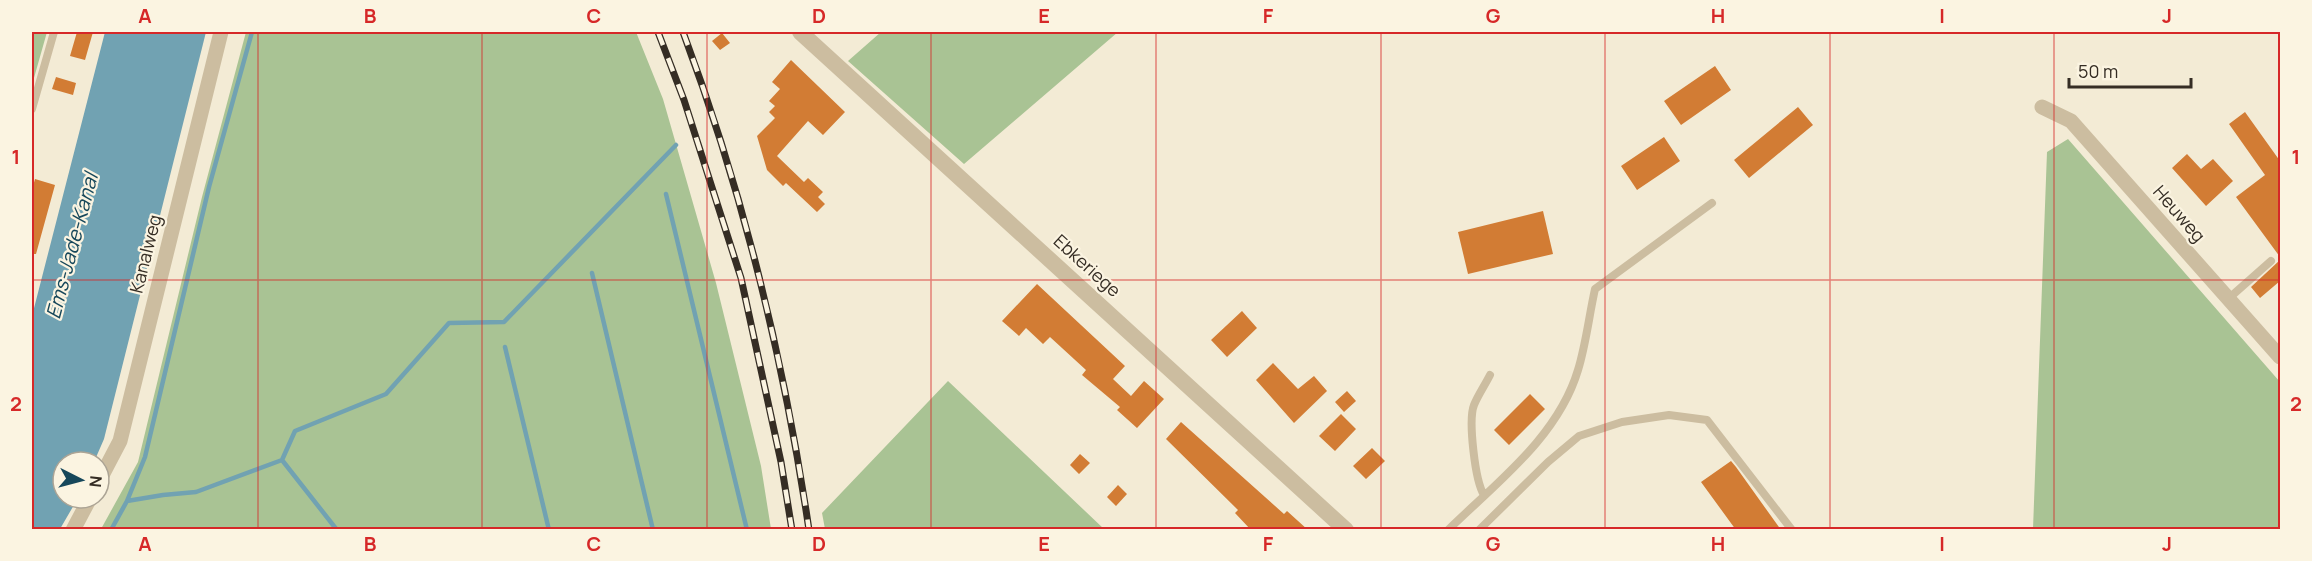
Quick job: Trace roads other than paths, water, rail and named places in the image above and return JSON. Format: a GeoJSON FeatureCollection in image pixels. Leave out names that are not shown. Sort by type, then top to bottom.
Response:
{"type":"FeatureCollection","features":[{"type":"Feature","properties":{"kind":"street","name":"Kanalweg"},"geometry":{"type":"LineString","coordinates":[[111,458],[120,441],[221,32]]}},
{"type":"Feature","properties":{"kind":"street","name":"Ebkeriege"},"geometry":{"type":"LineString","coordinates":[[800,32],[1346,530]]}},
{"type":"Feature","properties":{"kind":"street","name":"Heuweg"},"geometry":{"type":"LineString","coordinates":[[2042,107],[2071,121],[2280,357]]}},
{"type":"Feature","properties":{"kind":"street"},"geometry":{"type":"LineString","coordinates":[[73,530],[84,510]]}},
{"type":"Feature","properties":{"kind":"lane"},"geometry":{"type":"LineString","coordinates":[[32,109],[54,32]]}},
{"type":"Feature","properties":{"kind":"lane"},"geometry":{"type":"LineString","coordinates":[[1448,530],[1531,449],[1559,412],[1578,371],[1595,289],[1712,203]]}},
{"type":"Feature","properties":{"kind":"lane"},"geometry":{"type":"LineString","coordinates":[[2229,299],[2271,261]]}},
{"type":"Feature","properties":{"kind":"lane"},"geometry":{"type":"LineString","coordinates":[[1484,495],[1479,487],[1473,447],[1473,407],[1490,375]]}},
{"type":"Feature","properties":{"kind":"lane"},"geometry":{"type":"LineString","coordinates":[[1479,530],[1548,462],[1579,436],[1622,422],[1669,416],[1707,420],[1792,530]]}},
{"type":"Feature","properties":{"kind":"water","name":"Ems-Jade-Kanal"},"geometry":{"type":"Polygon","coordinates":[[[105,32],[206,32],[104,439],[99,450],[51,450],[51,510],[71,510],[60,529],[32,529],[32,316],[105,32]]]}},
{"type":"Feature","properties":{"kind":"waterway"},"geometry":{"type":"LineString","coordinates":[[111,530],[127,501],[145,457],[209,187],[252,32]]}},
{"type":"Feature","properties":{"kind":"waterway"},"geometry":{"type":"LineString","coordinates":[[127,501],[196,492],[282,460],[295,431],[386,394],[449,323],[504,322],[676,145]]}},
{"type":"Feature","properties":{"kind":"waterway"},"geometry":{"type":"LineString","coordinates":[[666,194],[747,530]]}},
{"type":"Feature","properties":{"kind":"waterway"},"geometry":{"type":"LineString","coordinates":[[592,273],[653,530]]}},
{"type":"Feature","properties":{"kind":"waterway"},"geometry":{"type":"LineString","coordinates":[[505,347],[549,530]]}},
{"type":"Feature","properties":{"kind":"waterway"},"geometry":{"type":"LineString","coordinates":[[282,460],[337,530]]}},
{"type":"Feature","properties":{"kind":"railway"},"geometry":{"type":"LineString","coordinates":[[658,32],[684,100],[741,278],[781,462],[792,530]]}},
{"type":"Feature","properties":{"kind":"railway"},"geometry":{"type":"LineString","coordinates":[[683,32],[724,153],[759,277],[787,403],[809,530]]}}]}
